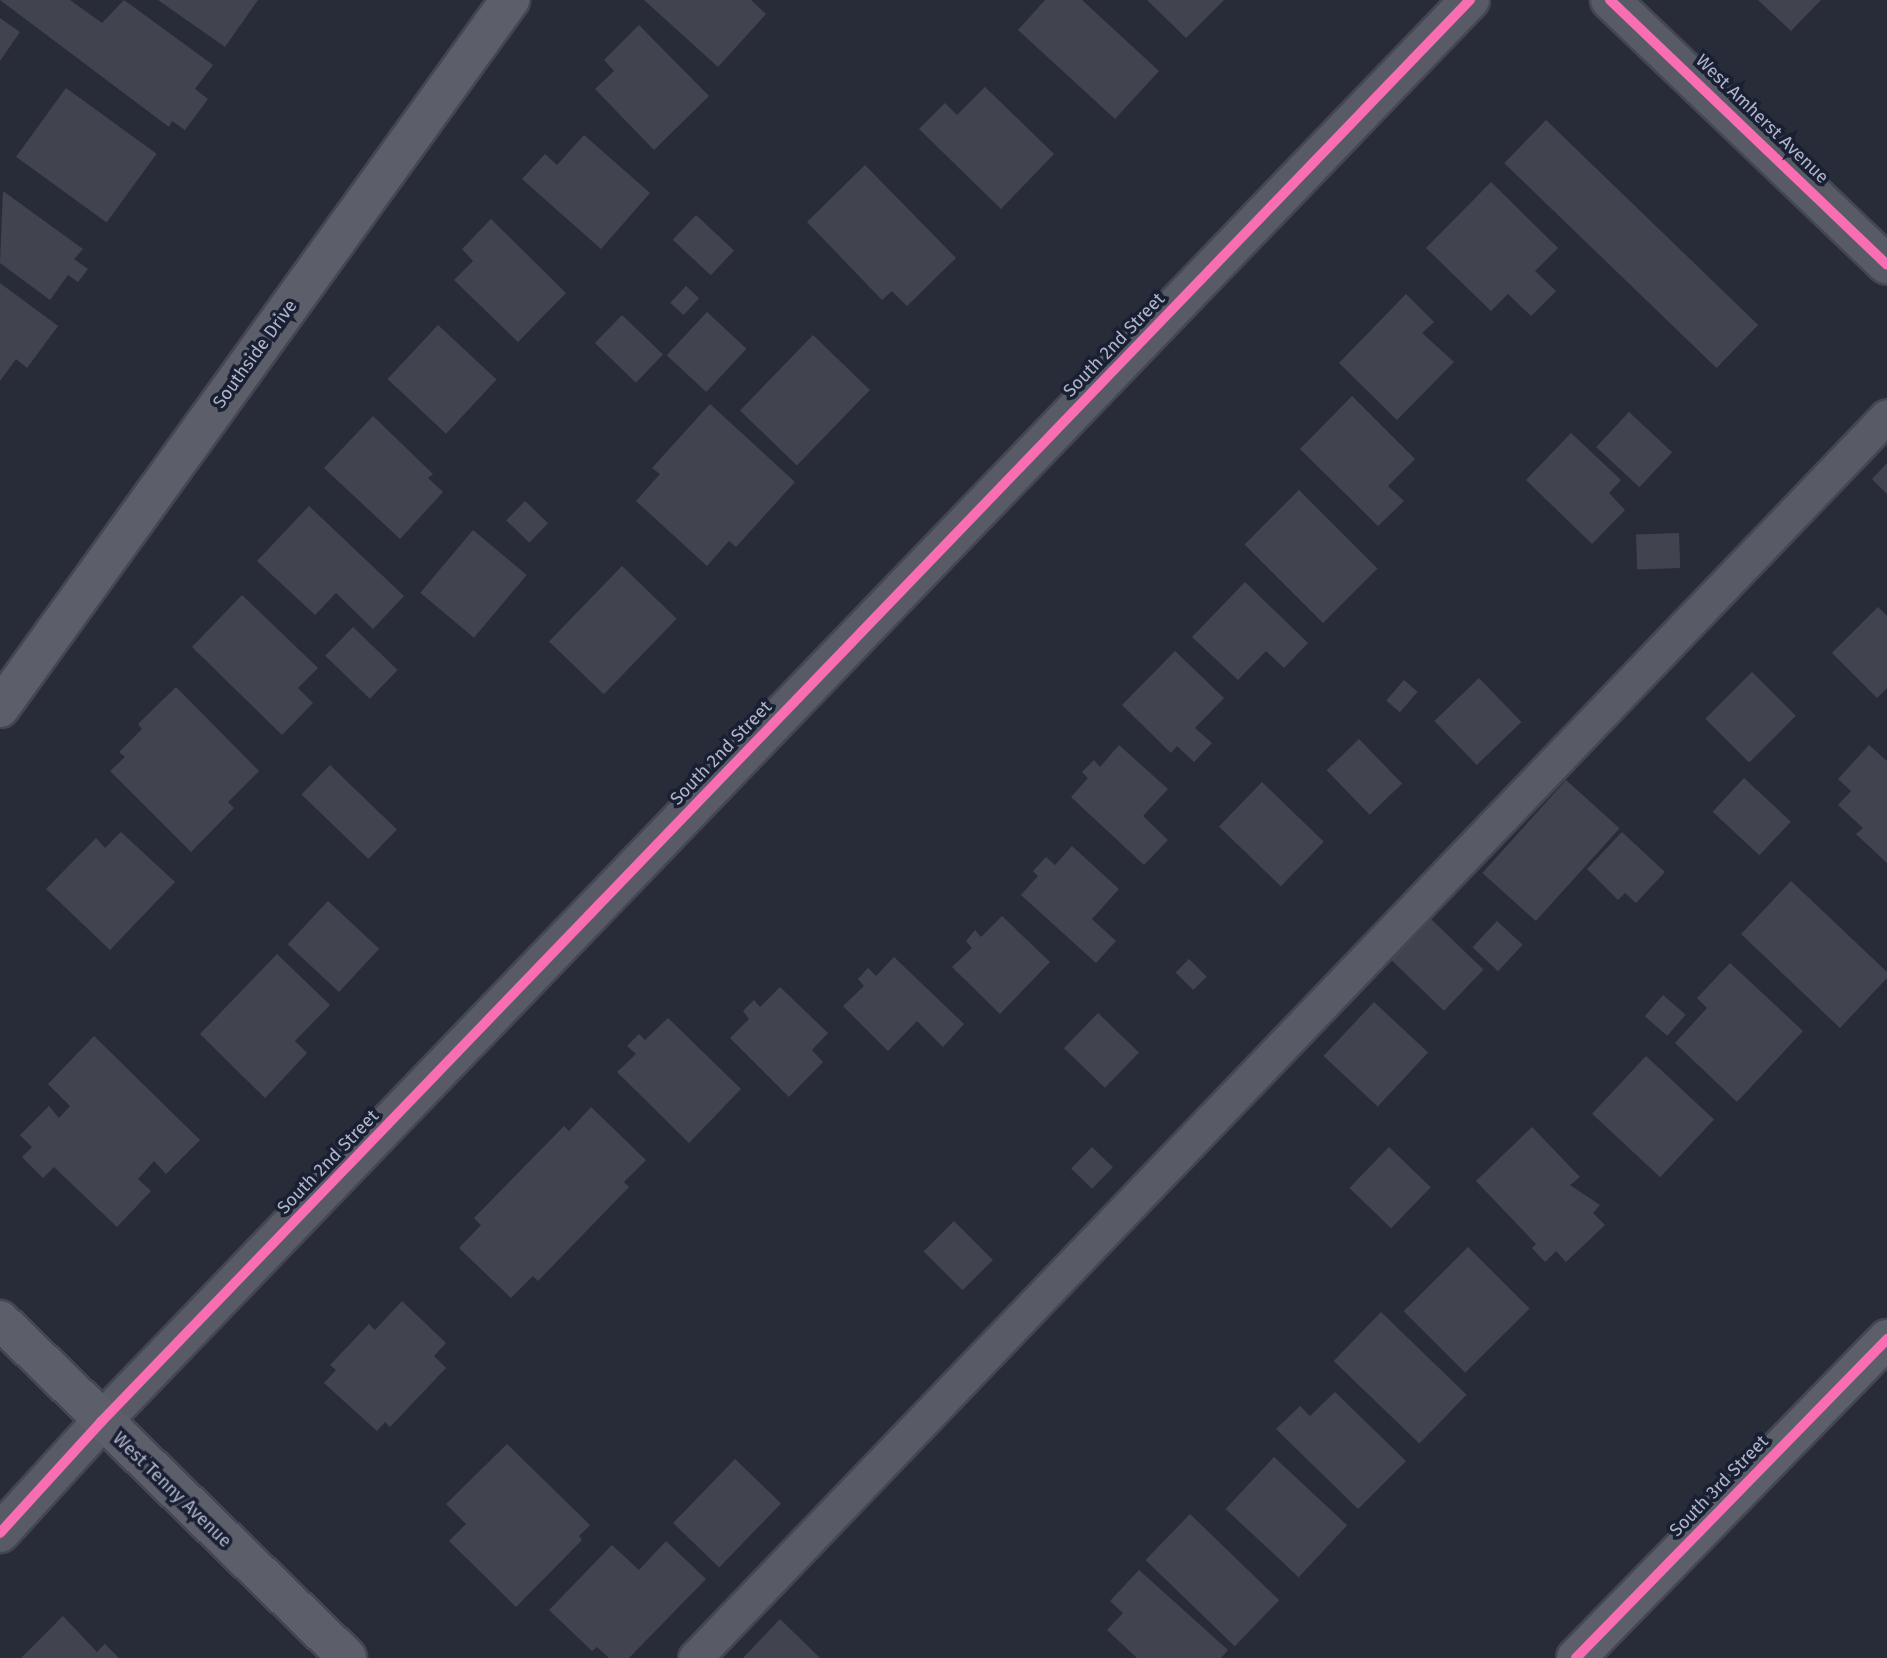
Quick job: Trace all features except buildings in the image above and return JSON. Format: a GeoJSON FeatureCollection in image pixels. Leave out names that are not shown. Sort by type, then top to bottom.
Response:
{"type":"FeatureCollection","features":[{"type":"Feature","properties":{"kind":"main road","name":"Southside Drive"},"geometry":{"type":"LineString","coordinates":[[0,708],[510,0]]}},
{"type":"Feature","properties":{"kind":"main road","name":"West Tenny Avenue"},"geometry":{"type":"LineString","coordinates":[[0,1321],[347,1658]]}},
{"type":"Feature","properties":{"kind":"main road","name":"South 3rd Street"},"geometry":{"type":"LineString","coordinates":[[1576,1658],[1887,1339]]}},
{"type":"Feature","properties":{"kind":"street","name":"South 2nd Street"},"geometry":{"type":"LineString","coordinates":[[0,1533],[101,1422],[1470,0]]}},
{"type":"Feature","properties":{"kind":"street","name":"West Amherst Avenue"},"geometry":{"type":"LineString","coordinates":[[1611,0],[1887,265]]}},
{"type":"Feature","properties":{"kind":"lane"},"geometry":{"type":"LineString","coordinates":[[695,1658],[1887,416]]}},
{"type":"Feature","properties":{"kind":"cycle path"},"geometry":{"type":"LineString","coordinates":[[0,1533],[101,1422],[1470,0]]}},
{"type":"Feature","properties":{"kind":"cycle path"},"geometry":{"type":"LineString","coordinates":[[1610,0],[1887,265]]}},
{"type":"Feature","properties":{"kind":"cycle path"},"geometry":{"type":"LineString","coordinates":[[1576,1658],[1887,1339]]}}]}
